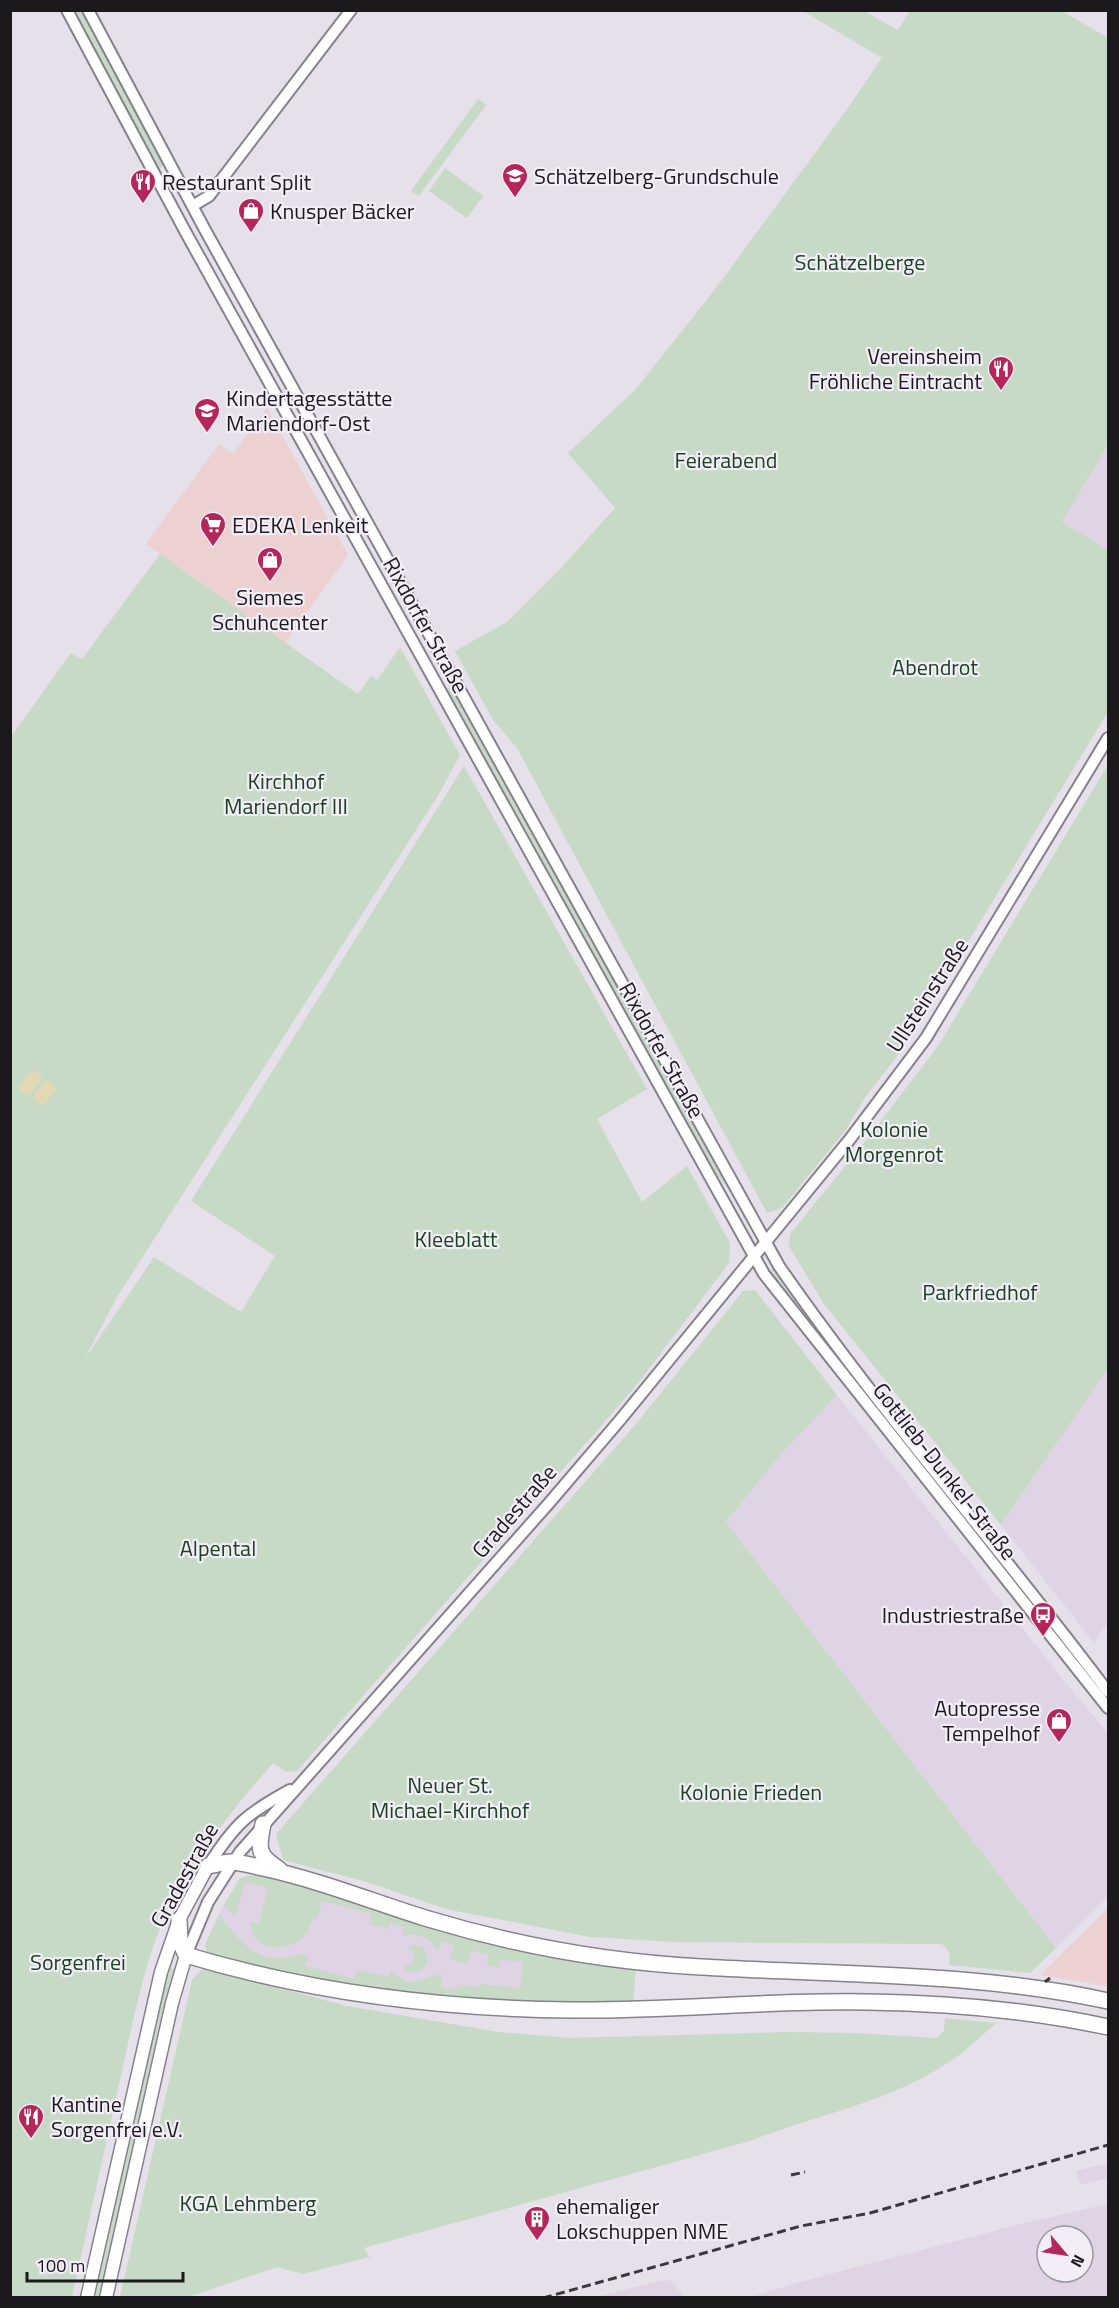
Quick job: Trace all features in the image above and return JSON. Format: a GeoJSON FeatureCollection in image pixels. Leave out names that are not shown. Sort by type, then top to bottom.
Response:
{"type":"FeatureCollection","features":[{"type":"Feature","properties":{"kind":"highway"},"geometry":{"type":"LineString","coordinates":[[263,1824],[259,1843],[261,1853],[266,1860],[287,1874]]}},
{"type":"Feature","properties":{"kind":"highway"},"geometry":{"type":"LineString","coordinates":[[208,1866],[232,1862],[287,1874],[452,1926],[510,1941],[635,1962],[945,1979],[1015,1985],[1108,2001]]}},
{"type":"Feature","properties":{"kind":"highway"},"geometry":{"type":"LineString","coordinates":[[179,1920],[180,1942],[186,1955],[307,1985],[366,1996],[433,2004],[574,2010],[854,2002],[944,2004],[1009,2010],[1108,2027]]}},
{"type":"Feature","properties":{"kind":"main road","name":"Gradestraße"},"geometry":{"type":"LineString","coordinates":[[87,2298],[161,1972],[179,1920],[208,1866]]}},
{"type":"Feature","properties":{"kind":"main road","name":"Gradestraße"},"geometry":{"type":"LineString","coordinates":[[106,2298],[163,2043],[186,1955]]}},
{"type":"Feature","properties":{"kind":"street","name":"Rixdorfer Straße"},"geometry":{"type":"LineString","coordinates":[[67,10],[433,678],[754,1256]]}},
{"type":"Feature","properties":{"kind":"street","name":"Rixdorfer Straße"},"geometry":{"type":"LineString","coordinates":[[88,10],[194,205],[204,228],[765,1243]]}},
{"type":"Feature","properties":{"kind":"street"},"geometry":{"type":"LineString","coordinates":[[194,205],[209,196],[351,10]]}},
{"type":"Feature","properties":{"kind":"street"},"geometry":{"type":"LineString","coordinates":[[156,175],[172,166]]}},
{"type":"Feature","properties":{"kind":"street"},"geometry":{"type":"LineString","coordinates":[[433,678],[448,669]]}},
{"type":"Feature","properties":{"kind":"street","name":"Ullsteinstraße"},"geometry":{"type":"LineString","coordinates":[[754,1256],[850,1139],[926,1038],[1108,738]]}},
{"type":"Feature","properties":{"kind":"street","name":"Gottlieb-Dunkel-Straße"},"geometry":{"type":"LineString","coordinates":[[765,1243],[812,1314],[1108,1692]]}},
{"type":"Feature","properties":{"kind":"street","name":"Gottlieb-Dunkel-Straße"},"geometry":{"type":"LineString","coordinates":[[754,1256],[764,1274],[790,1308],[1108,1708]]}},
{"type":"Feature","properties":{"kind":"street","name":"Gradestraße"},"geometry":{"type":"LineString","coordinates":[[186,1955],[208,1902],[232,1862],[263,1824],[550,1502],[754,1256]]}},
{"type":"Feature","properties":{"kind":"street","name":"Gradestraße"},"geometry":{"type":"LineString","coordinates":[[208,1866],[235,1827],[246,1817],[298,1786]]}},
{"type":"Feature","properties":{"kind":"shaded area"},"geometry":{"type":"Polygon","coordinates":[[[267,408],[348,555],[285,643],[146,544],[219,444],[233,454],[267,408]]]}},
{"type":"Feature","properties":{"kind":"shaded area"},"geometry":{"type":"Polygon","coordinates":[[[1108,445],[1108,550],[1062,522],[1108,445]]]}},
{"type":"Feature","properties":{"kind":"shaded area"},"geometry":{"type":"Polygon","coordinates":[[[1108,1368],[1108,1622],[1094,1643],[1001,1525],[1108,1368]]]}},
{"type":"Feature","properties":{"kind":"shaded area","name":"Autopresse Tempelhof"},"geometry":{"type":"Polygon","coordinates":[[[837,1395],[1108,1733],[1108,1895],[1056,1948],[726,1522],[782,1453],[837,1395]]]}},
{"type":"Feature","properties":{"kind":"shaded area"},"geometry":{"type":"Polygon","coordinates":[[[257,1874],[379,1909],[636,1968],[472,2001],[208,1954],[205,1945],[219,1914],[240,1878],[257,1874]]]}},
{"type":"Feature","properties":{"kind":"shaded area"},"geometry":{"type":"Polygon","coordinates":[[[1108,1908],[1108,1986],[1040,1975],[1108,1908]]]}},
{"type":"Feature","properties":{"kind":"shaded area"},"geometry":{"type":"Polygon","coordinates":[[[1108,2163],[1108,2178],[1080,2185],[1076,2171],[1108,2163]]]}},
{"type":"Feature","properties":{"kind":"shaded area"},"geometry":{"type":"Polygon","coordinates":[[[1108,2204],[1108,2297],[751,2297],[1021,2224],[1108,2204]]]}},
{"type":"Feature","properties":{"kind":"shaded area"},"geometry":{"type":"Polygon","coordinates":[[[670,2280],[685,2297],[595,2297],[659,2281],[670,2280]]]}},
{"type":"Feature","properties":{"kind":"green space"},"geometry":{"type":"Polygon","coordinates":[[[72,11],[84,11],[166,164],[160,168],[157,166],[72,11]]]}},
{"type":"Feature","properties":{"kind":"green space"},"geometry":{"type":"Polygon","coordinates":[[[803,11],[864,11],[898,30],[910,11],[1062,11],[1108,38],[1108,445],[1062,522],[1108,550],[1108,712],[904,1047],[864,1099],[845,1131],[782,1208],[767,1213],[517,748],[493,720],[455,651],[507,622],[560,569],[615,508],[568,453],[635,390],[716,288],[882,58],[803,11]]]}},
{"type":"Feature","properties":{"kind":"green space"},"geometry":{"type":"Polygon","coordinates":[[[478,99],[486,105],[419,196],[411,191],[478,99]]]}},
{"type":"Feature","properties":{"kind":"green space"},"geometry":{"type":"Polygon","coordinates":[[[445,168],[483,196],[467,218],[429,191],[445,168]]]}},
{"type":"Feature","properties":{"kind":"green space"},"geometry":{"type":"Polygon","coordinates":[[[160,554],[358,694],[371,676],[377,680],[400,647],[460,755],[439,794],[117,1297],[84,1360],[154,1257],[241,1312],[275,1256],[191,1201],[464,766],[647,1089],[597,1119],[642,1202],[687,1166],[730,1243],[729,1263],[639,1382],[297,1771],[286,1772],[273,1763],[205,1848],[177,1894],[154,1944],[131,2029],[72,2297],[11,2298],[11,737],[71,653],[82,659],[160,554]]]}},
{"type":"Feature","properties":{"kind":"green space"},"geometry":{"type":"Polygon","coordinates":[[[452,686],[752,1226],[750,1228],[728,1188],[710,1166],[447,689],[452,686]]]}},
{"type":"Feature","properties":{"kind":"green space","name":"Parkfriedhof"},"geometry":{"type":"Polygon","coordinates":[[[1108,765],[1108,1368],[1001,1525],[824,1304],[789,1246],[790,1234],[864,1143],[938,1046],[1108,765]]]}},
{"type":"Feature","properties":{"kind":"green space"},"geometry":{"type":"Polygon","coordinates":[[[772,1269],[802,1312],[818,1328],[1069,1647],[1065,1650],[785,1295],[770,1272],[772,1269]]]}},
{"type":"Feature","properties":{"kind":"green space"},"geometry":{"type":"Polygon","coordinates":[[[755,1290],[837,1395],[782,1453],[726,1522],[1056,1948],[1030,1973],[949,1965],[950,1953],[942,1944],[676,1942],[590,1937],[446,1909],[367,1882],[283,1860],[276,1834],[636,1424],[743,1291],[755,1290]]]}},
{"type":"Feature","properties":{"kind":"green space"},"geometry":{"type":"Polygon","coordinates":[[[257,1874],[379,1909],[636,1968],[633,2002],[501,2002],[402,1994],[329,1983],[208,1954],[205,1945],[219,1914],[245,1944],[261,1955],[280,1958],[308,1955],[305,1966],[354,1979],[357,1970],[389,1977],[391,1971],[411,1982],[442,1974],[441,1988],[457,1989],[458,1985],[479,1987],[480,1984],[520,1988],[523,1962],[500,1960],[499,1968],[487,1966],[488,1954],[470,1951],[468,1964],[461,1963],[450,1958],[454,1944],[442,1941],[439,1950],[422,1936],[402,1936],[404,1927],[390,1923],[389,1929],[369,1924],[372,1914],[322,1901],[317,1919],[313,1918],[306,1934],[297,1942],[279,1947],[262,1944],[252,1932],[251,1921],[259,1923],[268,1888],[245,1882],[235,1917],[224,1905],[240,1878],[257,1874]]]}},
{"type":"Feature","properties":{"kind":"green space"},"geometry":{"type":"Polygon","coordinates":[[[412,1944],[423,1947],[428,1960],[421,1971],[410,1973],[403,1968],[403,1965],[411,1966],[415,1951],[407,1949],[412,1944]]]}},
{"type":"Feature","properties":{"kind":"green space"},"geometry":{"type":"Polygon","coordinates":[[[170,1968],[174,1969],[161,2016],[100,2297],[95,2298],[157,2015],[170,1968]]]}},
{"type":"Feature","properties":{"kind":"green space","name":"KGA Lehmberg"},"geometry":{"type":"Polygon","coordinates":[[[203,1968],[347,2006],[498,2032],[568,2038],[789,2032],[936,2038],[944,2031],[945,2018],[996,2023],[953,2060],[899,2089],[750,2141],[364,2248],[370,2257],[303,2274],[277,2267],[188,2297],[120,2297],[192,1980],[203,1968]]]}},
{"type":"Feature","properties":{"kind":"sand"},"geometry":{"type":"Polygon","coordinates":[[[32,1069],[43,1077],[29,1096],[18,1088],[32,1069]]]}},
{"type":"Feature","properties":{"kind":"sand"},"geometry":{"type":"Polygon","coordinates":[[[46,1080],[57,1088],[43,1106],[32,1098],[46,1080]]]}},
{"type":"Feature","properties":{"kind":"railway"},"geometry":{"type":"LineString","coordinates":[[1045,1982],[1050,1978]]}},
{"type":"Feature","properties":{"kind":"railway"},"geometry":{"type":"LineString","coordinates":[[543,2298],[801,2226],[870,2213],[1108,2145]]}},
{"type":"Feature","properties":{"kind":"railway"},"geometry":{"type":"LineString","coordinates":[[791,2175],[805,2172]]}},
{"type":"Feature","properties":{"kind":"place","name":"Schätzelberg-Grundschule"},"geometry":{"type":"Point","coordinates":[515,199]}},
{"type":"Feature","properties":{"kind":"place","name":"Restaurant Split"},"geometry":{"type":"Point","coordinates":[143,205]}},
{"type":"Feature","properties":{"kind":"place","name":"Knusper Bäcker"},"geometry":{"type":"Point","coordinates":[251,234]}},
{"type":"Feature","properties":{"kind":"place","name":"Vereinsheim Fröhliche Eintracht"},"geometry":{"type":"Point","coordinates":[1001,392]}},
{"type":"Feature","properties":{"kind":"place","name":"Kindertagesstätte Mariendorf-Ost"},"geometry":{"type":"Point","coordinates":[207,434]}},
{"type":"Feature","properties":{"kind":"place","name":"EDEKA Lenkeit"},"geometry":{"type":"Point","coordinates":[213,548]}},
{"type":"Feature","properties":{"kind":"place","name":"Siemes Schuhcenter"},"geometry":{"type":"Point","coordinates":[270,583]}},
{"type":"Feature","properties":{"kind":"place","name":"Industriestraße"},"geometry":{"type":"Point","coordinates":[1043,1638]}},
{"type":"Feature","properties":{"kind":"place","name":"Autopresse Tempelhof"},"geometry":{"type":"Point","coordinates":[1059,1744]}},
{"type":"Feature","properties":{"kind":"place","name":"Kantine Sorgenfrei e.V."},"geometry":{"type":"Point","coordinates":[31,2140]}},
{"type":"Feature","properties":{"kind":"place","name":"ehemaliger Lokschuppen NME"},"geometry":{"type":"Point","coordinates":[537,2242]}},
{"type":"Feature","properties":{"kind":"park label","name":"Schätzelberge"},"geometry":{"type":"Point","coordinates":[860,262]}},
{"type":"Feature","properties":{"kind":"park label","name":"Feierabend"},"geometry":{"type":"Point","coordinates":[726,460]}},
{"type":"Feature","properties":{"kind":"park label","name":"Abendrot"},"geometry":{"type":"Point","coordinates":[935,667]}},
{"type":"Feature","properties":{"kind":"park label","name":"Kirchhof Mariendorf III"},"geometry":{"type":"Point","coordinates":[286,794]}},
{"type":"Feature","properties":{"kind":"park label","name":"Kolonie Morgenrot"},"geometry":{"type":"Point","coordinates":[894,1142]}},
{"type":"Feature","properties":{"kind":"park label","name":"Kleeblatt"},"geometry":{"type":"Point","coordinates":[456,1239]}},
{"type":"Feature","properties":{"kind":"park label","name":"Alpental"},"geometry":{"type":"Point","coordinates":[218,1548]}},
{"type":"Feature","properties":{"kind":"park label","name":"Kolonie Frieden"},"geometry":{"type":"Point","coordinates":[751,1792]}},
{"type":"Feature","properties":{"kind":"park label","name":"Neuer St. Michael-Kirchhof"},"geometry":{"type":"Point","coordinates":[450,1798]}},
{"type":"Feature","properties":{"kind":"park label","name":"Sorgenfrei"},"geometry":{"type":"Point","coordinates":[78,1962]}}]}
